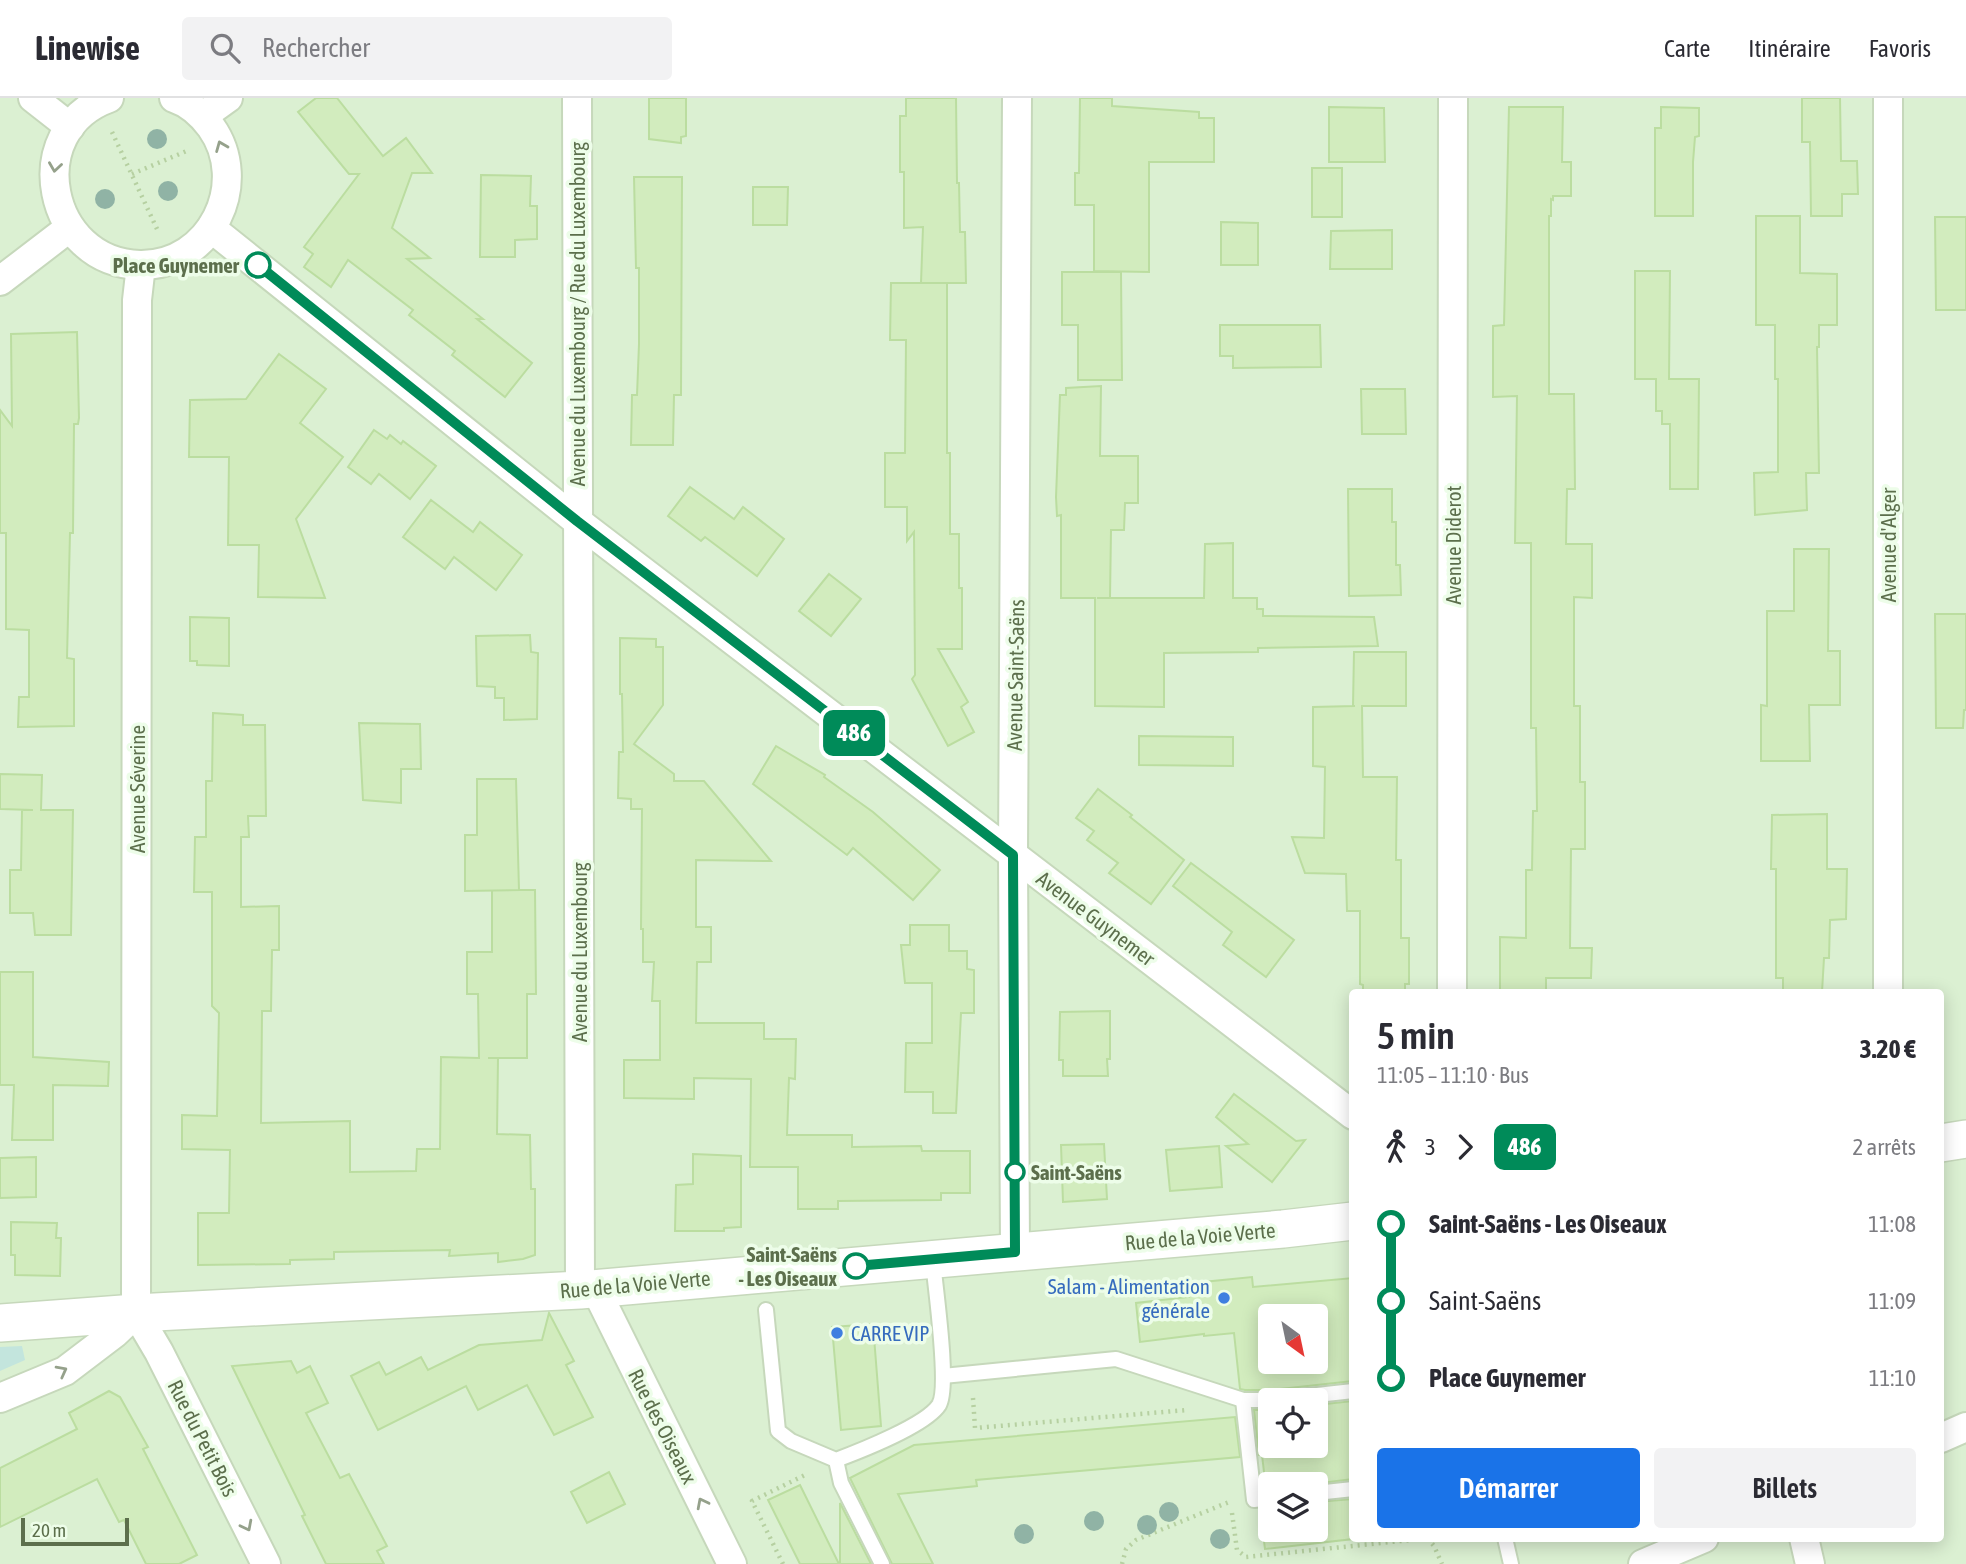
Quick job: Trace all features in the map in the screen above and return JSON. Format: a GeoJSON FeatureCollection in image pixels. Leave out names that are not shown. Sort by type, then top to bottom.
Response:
{"type":"FeatureCollection","features":[{"type":"Feature","properties":{"kind":"street"},"geometry":{"type":"LineString","coordinates":[[33,98],[70,127]]}},
{"type":"Feature","properties":{"kind":"street"},"geometry":{"type":"LineString","coordinates":[[103,100],[83,113],[70,127],[58,151],[54,177],[57,204],[69,228],[83,244],[100,256],[120,263],[141,265],[159,264],[193,248],[221,212],[228,188],[227,162],[218,138],[203,117],[181,100],[174,98]]}},
{"type":"Feature","properties":{"kind":"street"},"geometry":{"type":"LineString","coordinates":[[203,117],[228,98]]}},
{"type":"Feature","properties":{"kind":"street","name":"Avenue du Luxembourg / Rue du Luxembourg"},"geometry":{"type":"LineString","coordinates":[[577,98],[578,615]]}},
{"type":"Feature","properties":{"kind":"street","name":"Avenue Saint-Saëns"},"geometry":{"type":"LineString","coordinates":[[1015,1252],[1013,855],[1017,98]]}},
{"type":"Feature","properties":{"kind":"street","name":"Avenue Diderot"},"geometry":{"type":"LineString","coordinates":[[1452,989],[1453,98]]}},
{"type":"Feature","properties":{"kind":"street","name":"Avenue d'Alger"},"geometry":{"type":"LineString","coordinates":[[1888,98],[1888,989]]}},
{"type":"Feature","properties":{"kind":"street"},"geometry":{"type":"LineString","coordinates":[[0,281],[69,228]]}},
{"type":"Feature","properties":{"kind":"street","name":"Avenue Guynemer"},"geometry":{"type":"LineString","coordinates":[[211,228],[577,521],[1349,1112]]}},
{"type":"Feature","properties":{"kind":"street","name":"Avenue Séverine"},"geometry":{"type":"LineString","coordinates":[[136,1313],[137,300],[141,265]]}},
{"type":"Feature","properties":{"kind":"street","name":"Avenue du Luxembourg"},"geometry":{"type":"LineString","coordinates":[[578,615],[588,1289]]}},
{"type":"Feature","properties":{"kind":"street"},"geometry":{"type":"LineString","coordinates":[[1944,1143],[1966,1139]]}},
{"type":"Feature","properties":{"kind":"street","name":"Rue de la Voie Verte"},"geometry":{"type":"LineString","coordinates":[[0,1323],[136,1313],[588,1289],[1349,1221]]}},
{"type":"Feature","properties":{"kind":"street","name":"Rue des Oiseaux"},"geometry":{"type":"LineString","coordinates":[[588,1289],[732,1564]]}},
{"type":"Feature","properties":{"kind":"street"},"geometry":{"type":"LineString","coordinates":[[0,1398],[65,1371],[115,1334],[136,1313]]}},
{"type":"Feature","properties":{"kind":"street","name":"Rue du Petit Bois"},"geometry":{"type":"LineString","coordinates":[[136,1313],[159,1352],[267,1564]]}},
{"type":"Feature","properties":{"kind":"street"},"geometry":{"type":"LineString","coordinates":[[1944,1437],[1966,1427]]}},
{"type":"Feature","properties":{"kind":"street"},"geometry":{"type":"LineString","coordinates":[[1643,1564],[1695,1542]]}},
{"type":"Feature","properties":{"kind":"street"},"geometry":{"type":"LineString","coordinates":[[1805,1542],[1810,1564]]}},
{"type":"Feature","properties":{"kind":"lane"},"geometry":{"type":"LineString","coordinates":[[766,1310],[778,1431],[791,1441],[836,1460],[869,1448],[932,1414],[941,1402],[943,1376],[933,1259]]}},
{"type":"Feature","properties":{"kind":"lane"},"geometry":{"type":"LineString","coordinates":[[943,1376],[1115,1359],[1243,1400],[1258,1400]]}},
{"type":"Feature","properties":{"kind":"lane"},"geometry":{"type":"LineString","coordinates":[[1328,1394],[1349,1391]]}},
{"type":"Feature","properties":{"kind":"lane"},"geometry":{"type":"LineString","coordinates":[[1243,1400],[1254,1500],[1258,1500]]}},
{"type":"Feature","properties":{"kind":"lane"},"geometry":{"type":"LineString","coordinates":[[836,1460],[841,1483],[882,1564]]}},
{"type":"Feature","properties":{"kind":"lane"},"geometry":{"type":"LineString","coordinates":[[1328,1492],[1349,1489]]}},
{"type":"Feature","properties":{"kind":"lane"},"geometry":{"type":"LineString","coordinates":[[1506,1542],[1511,1564]]}},
{"type":"Feature","properties":{"kind":"path"},"geometry":{"type":"LineString","coordinates":[[103,100],[158,231],[176,258]]}},
{"type":"Feature","properties":{"kind":"path"},"geometry":{"type":"LineString","coordinates":[[971,1373],[975,1429],[1194,1410]]}},
{"type":"Feature","properties":{"kind":"path"},"geometry":{"type":"LineString","coordinates":[[783,1564],[752,1500],[836,1460]]}},
{"type":"Feature","properties":{"kind":"path"},"geometry":{"type":"LineString","coordinates":[[1122,1564],[1126,1549],[1136,1540],[1231,1501],[1237,1550],[1246,1557],[1391,1542]]}},
{"type":"Feature","properties":{"kind":"path"},"geometry":{"type":"LineString","coordinates":[[1431,1542],[1442,1564]]}},
{"type":"Feature","properties":{"kind":"shaded area"},"geometry":{"type":"Polygon","coordinates":[[[0,98],[1966,98],[1966,1564],[0,1564],[0,98]]]}},
{"type":"Feature","properties":{"kind":"shaded area"},"geometry":{"type":"Polygon","coordinates":[[[22,1346],[25,1360],[0,1371],[0,1347],[22,1346]]]}},
{"type":"Feature","properties":{"kind":"building"},"geometry":{"type":"Polygon","coordinates":[[[316,98],[337,98],[383,156],[406,138],[432,173],[412,173],[392,228],[430,258],[407,259],[483,319],[477,319],[532,363],[505,397],[452,355],[455,351],[409,315],[413,310],[348,260],[331,287],[304,267],[313,254],[304,247],[359,174],[349,174],[298,112],[316,98]]]}},
{"type":"Feature","properties":{"kind":"building"},"geometry":{"type":"Polygon","coordinates":[[[649,98],[686,98],[686,136],[681,137],[681,143],[649,139],[649,98]]]}},
{"type":"Feature","properties":{"kind":"building"},"geometry":{"type":"Polygon","coordinates":[[[906,98],[956,98],[957,183],[960,232],[965,232],[966,283],[921,283],[923,227],[904,228],[900,116],[906,116],[906,98]]]}},
{"type":"Feature","properties":{"kind":"building"},"geometry":{"type":"Polygon","coordinates":[[[1080,98],[1112,98],[1112,106],[1199,112],[1199,118],[1214,118],[1214,162],[1149,162],[1149,272],[1094,271],[1094,205],[1075,205],[1075,173],[1079,173],[1080,98]]]}},
{"type":"Feature","properties":{"kind":"building"},"geometry":{"type":"Polygon","coordinates":[[[1802,98],[1840,98],[1841,161],[1857,161],[1858,194],[1842,194],[1842,216],[1811,216],[1810,142],[1802,142],[1802,98]]]}},
{"type":"Feature","properties":{"kind":"building"},"geometry":{"type":"Polygon","coordinates":[[[1329,107],[1384,108],[1385,162],[1329,162],[1329,107]]]}},
{"type":"Feature","properties":{"kind":"building"},"geometry":{"type":"Polygon","coordinates":[[[1509,107],[1563,107],[1562,162],[1571,162],[1571,196],[1553,196],[1549,216],[1549,394],[1574,394],[1575,489],[1567,489],[1566,544],[1592,544],[1592,598],[1574,597],[1574,706],[1580,706],[1580,782],[1585,782],[1585,849],[1571,849],[1570,948],[1592,948],[1591,978],[1546,978],[1546,989],[1500,989],[1500,937],[1526,938],[1526,870],[1532,870],[1533,811],[1537,811],[1536,728],[1531,728],[1531,543],[1515,543],[1517,396],[1493,397],[1493,326],[1504,325],[1509,107]]]}},
{"type":"Feature","properties":{"kind":"building"},"geometry":{"type":"Polygon","coordinates":[[[1661,107],[1699,108],[1699,136],[1695,137],[1693,162],[1693,216],[1655,216],[1655,128],[1661,128],[1661,107]]]}},
{"type":"Feature","properties":{"kind":"building"},"geometry":{"type":"Polygon","coordinates":[[[1312,168],[1342,168],[1342,217],[1312,217],[1312,168]]]}},
{"type":"Feature","properties":{"kind":"building"},"geometry":{"type":"Polygon","coordinates":[[[481,175],[531,176],[530,206],[537,206],[537,239],[515,240],[515,257],[480,257],[481,175]]]}},
{"type":"Feature","properties":{"kind":"building"},"geometry":{"type":"Polygon","coordinates":[[[634,177],[682,177],[681,395],[674,395],[673,445],[631,445],[632,395],[637,395],[639,344],[639,268],[636,268],[634,177]]]}},
{"type":"Feature","properties":{"kind":"building"},"geometry":{"type":"Polygon","coordinates":[[[753,187],[788,187],[787,225],[753,225],[753,187]]]}},
{"type":"Feature","properties":{"kind":"building"},"geometry":{"type":"Polygon","coordinates":[[[1756,216],[1800,216],[1800,273],[1837,274],[1837,325],[1819,325],[1819,473],[1806,473],[1807,510],[1755,515],[1754,473],[1778,472],[1775,325],[1756,325],[1756,216]]]}},
{"type":"Feature","properties":{"kind":"building"},"geometry":{"type":"Polygon","coordinates":[[[1935,217],[1966,217],[1966,310],[1936,310],[1935,217]]]}},
{"type":"Feature","properties":{"kind":"building"},"geometry":{"type":"Polygon","coordinates":[[[1221,222],[1258,223],[1258,265],[1221,265],[1221,222]]]}},
{"type":"Feature","properties":{"kind":"building"},"geometry":{"type":"Polygon","coordinates":[[[1392,230],[1392,269],[1330,269],[1331,231],[1392,230]]]}},
{"type":"Feature","properties":{"kind":"building"},"geometry":{"type":"Polygon","coordinates":[[[1635,271],[1670,271],[1669,379],[1699,379],[1698,489],[1670,489],[1670,424],[1662,424],[1662,411],[1656,411],[1656,379],[1635,379],[1635,271]]]}},
{"type":"Feature","properties":{"kind":"building"},"geometry":{"type":"Polygon","coordinates":[[[1062,272],[1121,272],[1122,380],[1078,380],[1078,325],[1062,325],[1062,272]]]}},
{"type":"Feature","properties":{"kind":"building"},"geometry":{"type":"Polygon","coordinates":[[[891,283],[947,283],[950,534],[959,534],[962,649],[938,649],[968,702],[961,707],[974,732],[948,746],[912,679],[915,675],[914,532],[907,541],[907,507],[885,507],[885,453],[905,453],[906,340],[890,340],[891,283]]]}},
{"type":"Feature","properties":{"kind":"building"},"geometry":{"type":"Polygon","coordinates":[[[1220,325],[1320,325],[1321,367],[1233,368],[1233,356],[1220,356],[1220,325]]]}},
{"type":"Feature","properties":{"kind":"building"},"geometry":{"type":"Polygon","coordinates":[[[77,332],[79,418],[78,424],[74,424],[73,533],[70,533],[67,658],[74,659],[74,726],[18,727],[19,697],[29,697],[29,630],[6,629],[6,533],[0,533],[0,410],[12,426],[11,334],[77,332]]]}},
{"type":"Feature","properties":{"kind":"building"},"geometry":{"type":"Polygon","coordinates":[[[279,354],[326,389],[300,423],[343,457],[296,519],[325,598],[258,597],[259,545],[228,545],[229,457],[189,457],[190,400],[246,399],[279,354]]]}},
{"type":"Feature","properties":{"kind":"building"},"geometry":{"type":"Polygon","coordinates":[[[1101,386],[1100,456],[1138,456],[1138,503],[1125,503],[1124,530],[1111,530],[1110,598],[1204,598],[1205,544],[1233,543],[1233,598],[1257,598],[1257,609],[1263,609],[1263,616],[1374,617],[1378,646],[1164,653],[1164,707],[1095,706],[1095,598],[1061,598],[1061,515],[1057,516],[1056,497],[1060,395],[1066,395],[1066,388],[1101,386]]]}},
{"type":"Feature","properties":{"kind":"building"},"geometry":{"type":"Polygon","coordinates":[[[1361,389],[1405,389],[1406,434],[1362,434],[1361,389]]]}},
{"type":"Feature","properties":{"kind":"building"},"geometry":{"type":"Polygon","coordinates":[[[374,430],[387,439],[390,435],[401,444],[403,441],[436,466],[410,499],[379,474],[371,484],[348,467],[374,430]]]}},
{"type":"Feature","properties":{"kind":"building"},"geometry":{"type":"Polygon","coordinates":[[[690,487],[734,519],[743,507],[784,539],[757,576],[705,537],[701,541],[668,516],[690,487]]]}},
{"type":"Feature","properties":{"kind":"building"},"geometry":{"type":"Polygon","coordinates":[[[1348,489],[1392,489],[1392,522],[1396,522],[1396,565],[1400,565],[1401,595],[1349,596],[1348,489]]]}},
{"type":"Feature","properties":{"kind":"building"},"geometry":{"type":"Polygon","coordinates":[[[431,500],[473,532],[480,522],[522,555],[496,590],[454,557],[445,569],[403,537],[431,500]]]}},
{"type":"Feature","properties":{"kind":"building"},"geometry":{"type":"Polygon","coordinates":[[[1794,549],[1829,549],[1828,651],[1840,651],[1840,705],[1809,705],[1810,761],[1761,761],[1761,705],[1767,706],[1767,611],[1794,611],[1794,549]]]}},
{"type":"Feature","properties":{"kind":"building"},"geometry":{"type":"Polygon","coordinates":[[[829,574],[861,599],[831,636],[799,611],[829,574]]]}},
{"type":"Feature","properties":{"kind":"building"},"geometry":{"type":"Polygon","coordinates":[[[1935,614],[1966,614],[1966,710],[1963,728],[1936,728],[1935,614]]]}},
{"type":"Feature","properties":{"kind":"building"},"geometry":{"type":"Polygon","coordinates":[[[190,617],[229,618],[229,666],[197,665],[197,661],[190,661],[190,617]]]}},
{"type":"Feature","properties":{"kind":"building"},"geometry":{"type":"Polygon","coordinates":[[[530,635],[531,652],[538,653],[537,719],[504,720],[504,698],[495,698],[495,687],[477,686],[476,636],[530,635]]]}},
{"type":"Feature","properties":{"kind":"building"},"geometry":{"type":"Polygon","coordinates":[[[620,638],[656,639],[656,647],[663,647],[663,705],[634,744],[674,774],[674,781],[704,781],[771,861],[696,860],[696,927],[711,927],[711,962],[697,962],[696,1023],[764,1023],[764,1039],[796,1039],[795,1079],[789,1078],[787,1135],[852,1135],[852,1147],[921,1146],[922,1151],[970,1151],[970,1193],[941,1193],[941,1200],[838,1201],[838,1209],[798,1209],[798,1167],[750,1167],[751,1079],[694,1078],[694,1099],[624,1098],[624,1060],[660,1060],[660,1001],[652,1001],[654,962],[643,962],[642,809],[631,809],[631,799],[618,798],[619,752],[623,752],[620,638]]]}},
{"type":"Feature","properties":{"kind":"building"},"geometry":{"type":"Polygon","coordinates":[[[1354,652],[1406,652],[1406,706],[1362,706],[1363,777],[1397,777],[1396,860],[1401,860],[1401,938],[1409,938],[1409,984],[1405,984],[1405,989],[1363,989],[1360,984],[1360,911],[1347,911],[1346,874],[1305,873],[1292,837],[1324,838],[1325,767],[1313,766],[1313,707],[1353,706],[1354,652]]]}},
{"type":"Feature","properties":{"kind":"building"},"geometry":{"type":"Polygon","coordinates":[[[213,713],[243,715],[243,725],[265,725],[266,816],[248,816],[249,837],[241,837],[241,907],[279,906],[279,950],[272,950],[271,1011],[262,1011],[261,1123],[350,1121],[350,1172],[416,1171],[417,1149],[440,1149],[441,1057],[479,1058],[478,994],[467,994],[467,952],[492,952],[492,890],[535,890],[536,994],[527,994],[527,1058],[498,1058],[497,1134],[530,1135],[531,1189],[535,1189],[535,1255],[498,1262],[498,1253],[449,1256],[450,1250],[334,1252],[334,1259],[290,1260],[290,1264],[198,1265],[198,1213],[229,1213],[230,1150],[182,1149],[182,1115],[217,1116],[219,1013],[212,1006],[212,892],[194,892],[195,837],[206,837],[206,781],[212,781],[213,713]]]}},
{"type":"Feature","properties":{"kind":"building"},"geometry":{"type":"Polygon","coordinates":[[[359,723],[420,724],[421,769],[401,769],[401,803],[363,800],[359,723]]]}},
{"type":"Feature","properties":{"kind":"building"},"geometry":{"type":"Polygon","coordinates":[[[1139,736],[1233,737],[1233,766],[1139,765],[1139,736]]]}},
{"type":"Feature","properties":{"kind":"building"},"geometry":{"type":"Polygon","coordinates":[[[776,746],[825,775],[824,777],[873,812],[940,870],[913,900],[853,848],[847,855],[753,784],[776,746]]]}},
{"type":"Feature","properties":{"kind":"building"},"geometry":{"type":"Polygon","coordinates":[[[0,774],[42,775],[41,810],[73,810],[71,935],[35,935],[33,913],[10,913],[10,870],[21,870],[22,810],[33,810],[0,809],[0,774]]]}},
{"type":"Feature","properties":{"kind":"building"},"geometry":{"type":"Polygon","coordinates":[[[477,779],[516,779],[519,890],[465,891],[465,835],[477,835],[477,779]]]}},
{"type":"Feature","properties":{"kind":"building"},"geometry":{"type":"Polygon","coordinates":[[[1098,789],[1184,860],[1151,904],[1109,873],[1118,863],[1087,840],[1094,831],[1076,818],[1098,789]]]}},
{"type":"Feature","properties":{"kind":"building"},"geometry":{"type":"Polygon","coordinates":[[[1827,814],[1827,869],[1847,869],[1846,919],[1830,920],[1829,958],[1824,958],[1822,989],[1783,989],[1783,978],[1776,978],[1776,869],[1771,869],[1772,815],[1827,814]]]}},
{"type":"Feature","properties":{"kind":"building"},"geometry":{"type":"Polygon","coordinates":[[[1191,863],[1294,940],[1266,977],[1223,945],[1232,932],[1173,886],[1191,863]]]}},
{"type":"Feature","properties":{"kind":"building"},"geometry":{"type":"Polygon","coordinates":[[[910,925],[949,925],[949,951],[967,951],[967,969],[974,970],[974,1013],[961,1013],[956,1113],[933,1113],[933,1092],[905,1092],[906,1043],[932,1043],[932,983],[905,983],[901,945],[910,945],[910,925]]]}},
{"type":"Feature","properties":{"kind":"building"},"geometry":{"type":"Polygon","coordinates":[[[0,972],[33,972],[33,1057],[109,1062],[108,1086],[53,1085],[53,1140],[12,1140],[14,1085],[0,1085],[0,972]]]}},
{"type":"Feature","properties":{"kind":"building"},"geometry":{"type":"Polygon","coordinates":[[[1110,1011],[1108,1076],[1063,1076],[1063,1060],[1059,1060],[1060,1012],[1110,1011]]]}},
{"type":"Feature","properties":{"kind":"building"},"geometry":{"type":"Polygon","coordinates":[[[1234,1094],[1296,1141],[1305,1140],[1272,1182],[1226,1146],[1248,1144],[1216,1117],[1234,1094]]]}},
{"type":"Feature","properties":{"kind":"building"},"geometry":{"type":"Polygon","coordinates":[[[1104,1144],[1107,1199],[1063,1202],[1061,1145],[1104,1144]]]}},
{"type":"Feature","properties":{"kind":"building"},"geometry":{"type":"Polygon","coordinates":[[[1219,1146],[1222,1187],[1170,1191],[1166,1150],[1219,1146]]]}},
{"type":"Feature","properties":{"kind":"building"},"geometry":{"type":"Polygon","coordinates":[[[693,1154],[741,1156],[741,1227],[724,1228],[724,1231],[675,1231],[676,1185],[693,1184],[693,1154]]]}},
{"type":"Feature","properties":{"kind":"building"},"geometry":{"type":"Polygon","coordinates":[[[36,1157],[36,1197],[0,1198],[0,1158],[36,1157]]]}},
{"type":"Feature","properties":{"kind":"building"},"geometry":{"type":"Polygon","coordinates":[[[11,1222],[57,1223],[56,1238],[61,1238],[60,1276],[15,1275],[15,1255],[11,1255],[11,1222]]]}},
{"type":"Feature","properties":{"kind":"building"},"geometry":{"type":"Polygon","coordinates":[[[1252,1277],[1253,1287],[1349,1278],[1349,1381],[1245,1390],[1240,1389],[1234,1333],[1140,1342],[1136,1303],[1189,1297],[1188,1294],[1204,1292],[1203,1282],[1252,1277]]]}},
{"type":"Feature","properties":{"kind":"building"},"geometry":{"type":"Polygon","coordinates":[[[549,1313],[574,1361],[566,1365],[593,1417],[554,1435],[527,1385],[478,1410],[466,1386],[378,1430],[351,1376],[379,1362],[386,1375],[421,1357],[428,1370],[479,1345],[542,1340],[549,1313]]]}},
{"type":"Feature","properties":{"kind":"building"},"geometry":{"type":"Polygon","coordinates":[[[873,1324],[881,1426],[841,1430],[832,1327],[873,1324]]]}},
{"type":"Feature","properties":{"kind":"building"},"geometry":{"type":"Polygon","coordinates":[[[291,1361],[297,1373],[310,1366],[328,1403],[306,1413],[340,1478],[349,1474],[387,1546],[377,1551],[384,1564],[326,1564],[232,1366],[291,1361]]]}},
{"type":"Feature","properties":{"kind":"building"},"geometry":{"type":"Polygon","coordinates":[[[109,1391],[120,1397],[148,1447],[143,1449],[197,1555],[179,1564],[146,1564],[124,1520],[119,1522],[97,1479],[0,1527],[0,1468],[77,1429],[69,1413],[109,1391]]]}},
{"type":"Feature","properties":{"kind":"building"},"geometry":{"type":"Polygon","coordinates":[[[1349,1401],[1349,1480],[1328,1482],[1328,1472],[1264,1472],[1262,1458],[1328,1458],[1328,1404],[1349,1401]]]}},
{"type":"Feature","properties":{"kind":"building"},"geometry":{"type":"Polygon","coordinates":[[[1254,1410],[1258,1410],[1258,1446],[1254,1410]]]}},
{"type":"Feature","properties":{"kind":"building"},"geometry":{"type":"Polygon","coordinates":[[[1235,1417],[1240,1457],[976,1480],[977,1486],[898,1494],[933,1564],[892,1564],[850,1478],[914,1445],[1235,1417]]]}},
{"type":"Feature","properties":{"kind":"building"},"geometry":{"type":"Polygon","coordinates":[[[609,1472],[625,1504],[587,1523],[571,1492],[609,1472]]]}},
{"type":"Feature","properties":{"kind":"building"},"geometry":{"type":"Polygon","coordinates":[[[800,1485],[839,1564],[800,1564],[768,1500],[800,1485]]]}},
{"type":"Feature","properties":{"kind":"building"},"geometry":{"type":"Polygon","coordinates":[[[1349,1499],[1349,1539],[1328,1542],[1328,1501],[1349,1499]]]}},
{"type":"Feature","properties":{"kind":"building"},"geometry":{"type":"Polygon","coordinates":[[[840,1503],[871,1564],[840,1564],[840,1503]]]}},
{"type":"Feature","properties":{"kind":"building"},"geometry":{"type":"Polygon","coordinates":[[[1264,1542],[1327,1542],[1265,1549],[1264,1542]]]}},
{"type":"Feature","properties":{"kind":"bus line","name":"486"},"geometry":{"type":"LineString","coordinates":[[258,265],[577,521],[1013,855],[1015,1252],[856,1266]]}},
{"type":"Feature","properties":{"kind":"place","name":"Place Guynemer"},"geometry":{"type":"Point","coordinates":[258,265]}},
{"type":"Feature","properties":{"kind":"place","name":"Saint-Saëns"},"geometry":{"type":"Point","coordinates":[1015,1172]}},
{"type":"Feature","properties":{"kind":"place","name":"Saint-Saëns - Les Oiseaux"},"geometry":{"type":"Point","coordinates":[856,1266]}},
{"type":"Feature","properties":{"kind":"place","name":"Salam - Alimentation générale"},"geometry":{"type":"Point","coordinates":[1224,1298]}},
{"type":"Feature","properties":{"kind":"place","name":"CARRE VIP"},"geometry":{"type":"Point","coordinates":[837,1333]}}]}
